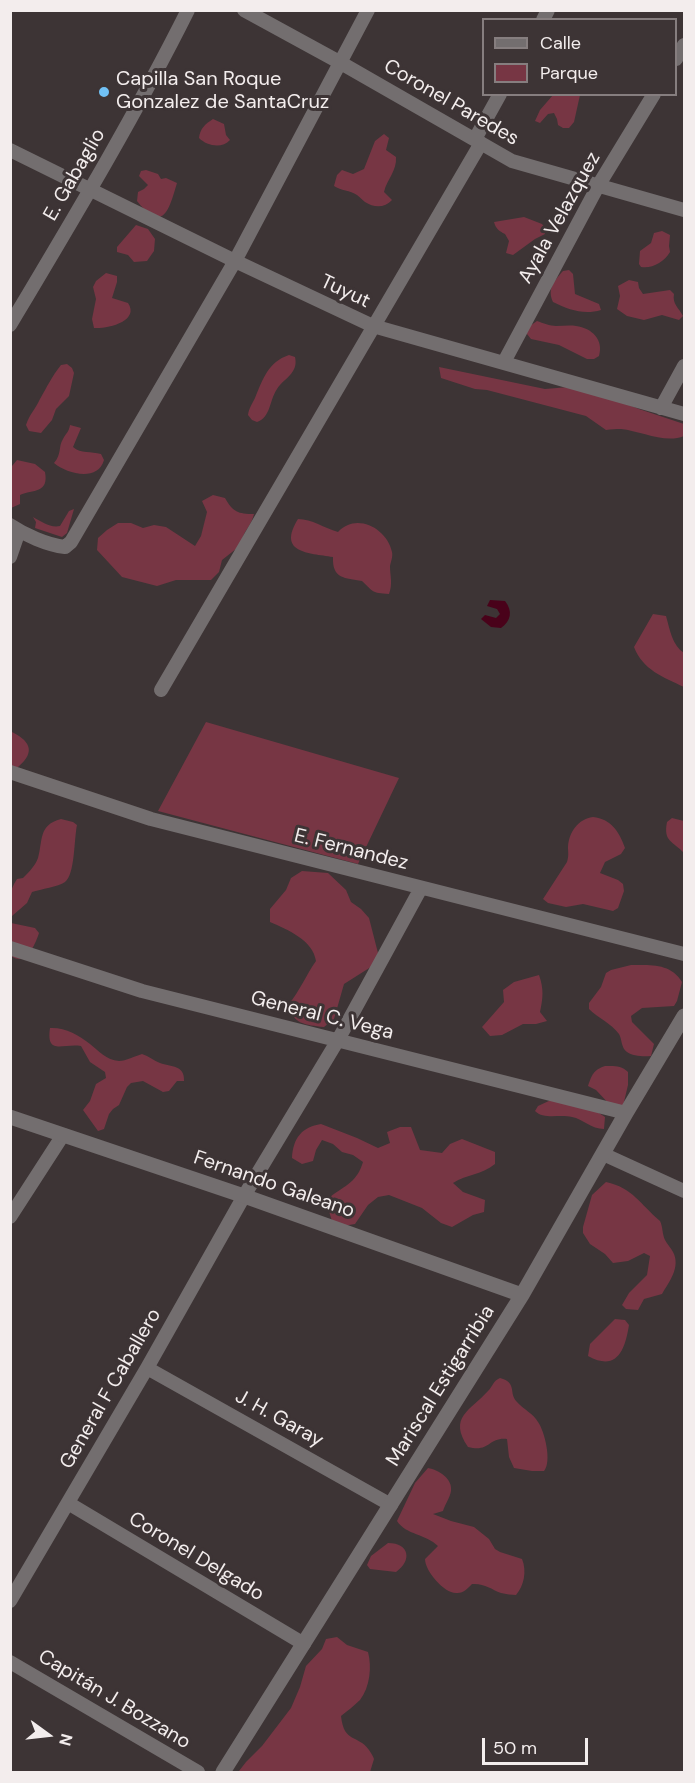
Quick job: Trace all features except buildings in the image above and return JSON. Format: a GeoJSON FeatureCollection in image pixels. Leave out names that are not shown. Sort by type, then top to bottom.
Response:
{"type":"FeatureCollection","features":[{"type":"Feature","properties":{"kind":"street","name":"E. Gabaglio"},"geometry":{"type":"LineString","coordinates":[[10,325],[91,189],[188,10]]}},
{"type":"Feature","properties":{"kind":"street","name":"Coronel Paredes"},"geometry":{"type":"LineString","coordinates":[[244,10],[512,161],[684,210]]}},
{"type":"Feature","properties":{"kind":"street"},"geometry":{"type":"LineString","coordinates":[[10,557],[15,528],[58,546],[65,547],[70,542],[235,261],[368,10]]}},
{"type":"Feature","properties":{"kind":"street"},"geometry":{"type":"LineString","coordinates":[[161,690],[373,326],[478,141],[499,96]]}},
{"type":"Feature","properties":{"kind":"street","name":"Ayala Velazquez"},"geometry":{"type":"LineString","coordinates":[[504,362],[598,186],[653,96]]}},
{"type":"Feature","properties":{"kind":"street","name":"Tuyut"},"geometry":{"type":"LineString","coordinates":[[10,150],[373,326],[684,414]]}},
{"type":"Feature","properties":{"kind":"street"},"geometry":{"type":"LineString","coordinates":[[661,408],[684,366]]}},
{"type":"Feature","properties":{"kind":"street","name":"E. Fernandez"},"geometry":{"type":"LineString","coordinates":[[10,772],[151,819],[684,954]]}},
{"type":"Feature","properties":{"kind":"street","name":"General F Caballero"},"geometry":{"type":"LineString","coordinates":[[10,1601],[147,1368],[244,1196],[338,1040],[421,888]]}},
{"type":"Feature","properties":{"kind":"street","name":"General C. Vega"},"geometry":{"type":"LineString","coordinates":[[10,948],[142,991],[626,1113]]}},
{"type":"Feature","properties":{"kind":"street","name":"Mariscal Estigarribia"},"geometry":{"type":"LineString","coordinates":[[223,1773],[522,1295],[684,1016]]}},
{"type":"Feature","properties":{"kind":"street","name":"Fernando Galeano"},"geometry":{"type":"LineString","coordinates":[[10,1117],[244,1196],[522,1295]]}},
{"type":"Feature","properties":{"kind":"street"},"geometry":{"type":"LineString","coordinates":[[10,1217],[63,1135]]}},
{"type":"Feature","properties":{"kind":"street"},"geometry":{"type":"LineString","coordinates":[[603,1154],[684,1191]]}},
{"type":"Feature","properties":{"kind":"street","name":"J. H. Garay"},"geometry":{"type":"LineString","coordinates":[[147,1368],[391,1504]]}},
{"type":"Feature","properties":{"kind":"street","name":"Coronel Delgado"},"geometry":{"type":"LineString","coordinates":[[68,1503],[304,1644]]}},
{"type":"Feature","properties":{"kind":"street","name":"Capitán J. Bozzano"},"geometry":{"type":"LineString","coordinates":[[10,1662],[198,1773]]}},
{"type":"Feature","properties":{"kind":"green space"},"geometry":{"type":"Polygon","coordinates":[[[552,96],[580,96],[574,122],[569,128],[558,125],[554,113],[548,114],[540,123],[535,121],[540,110],[552,96]]]}},
{"type":"Feature","properties":{"kind":"green space"},"geometry":{"type":"Polygon","coordinates":[[[213,119],[224,124],[226,135],[230,140],[223,145],[206,143],[199,138],[203,127],[213,119]]]}},
{"type":"Feature","properties":{"kind":"green space"},"geometry":{"type":"Polygon","coordinates":[[[384,134],[389,138],[386,150],[396,157],[395,167],[384,192],[392,200],[386,205],[376,206],[368,204],[354,193],[334,186],[337,175],[342,170],[353,174],[364,169],[375,141],[384,134]]]}},
{"type":"Feature","properties":{"kind":"green space"},"geometry":{"type":"Polygon","coordinates":[[[146,170],[158,174],[161,179],[166,178],[177,183],[168,209],[159,217],[146,211],[137,201],[138,192],[148,185],[139,176],[141,171],[146,170]]]}},
{"type":"Feature","properties":{"kind":"green space"},"geometry":{"type":"Polygon","coordinates":[[[524,217],[542,224],[546,229],[545,234],[513,255],[506,253],[509,241],[494,222],[524,217]]]}},
{"type":"Feature","properties":{"kind":"green space"},"geometry":{"type":"Polygon","coordinates":[[[136,225],[148,229],[155,239],[154,251],[147,261],[134,262],[128,255],[117,252],[117,247],[136,225]]]}},
{"type":"Feature","properties":{"kind":"green space"},"geometry":{"type":"Polygon","coordinates":[[[662,231],[670,235],[670,252],[657,264],[641,267],[639,264],[640,251],[651,243],[654,233],[662,231]]]}},
{"type":"Feature","properties":{"kind":"green space"},"geometry":{"type":"Polygon","coordinates":[[[569,270],[573,274],[575,294],[599,304],[601,310],[577,311],[553,302],[552,285],[563,271],[569,270]]]}},
{"type":"Feature","properties":{"kind":"green space"},"geometry":{"type":"Polygon","coordinates":[[[106,273],[117,276],[112,298],[128,303],[131,309],[130,315],[121,323],[94,328],[92,319],[96,299],[93,287],[96,281],[106,273]]]}},
{"type":"Feature","properties":{"kind":"green space"},"geometry":{"type":"Polygon","coordinates":[[[629,280],[638,282],[643,294],[670,290],[683,316],[679,320],[662,315],[644,320],[627,316],[617,309],[620,296],[618,286],[629,280]]]}},
{"type":"Feature","properties":{"kind":"green space"},"geometry":{"type":"Polygon","coordinates":[[[537,321],[551,326],[574,326],[587,329],[598,340],[599,356],[587,359],[559,345],[531,339],[527,334],[527,328],[537,321]]]}},
{"type":"Feature","properties":{"kind":"green space"},"geometry":{"type":"Polygon","coordinates":[[[289,355],[295,357],[293,371],[277,389],[262,420],[257,422],[252,420],[248,415],[249,410],[264,378],[276,362],[289,355]]]}},
{"type":"Feature","properties":{"kind":"green space"},"geometry":{"type":"Polygon","coordinates":[[[67,364],[74,373],[69,396],[56,409],[52,420],[41,433],[29,431],[26,425],[31,414],[52,377],[61,365],[67,364]]]}},
{"type":"Feature","properties":{"kind":"green space"},"geometry":{"type":"Polygon","coordinates":[[[439,367],[545,389],[569,387],[604,395],[684,424],[684,436],[669,439],[629,430],[606,430],[586,416],[487,390],[475,389],[441,378],[439,367]]]}},
{"type":"Feature","properties":{"kind":"green space"},"geometry":{"type":"Polygon","coordinates":[[[70,425],[81,428],[73,447],[83,452],[101,454],[104,460],[101,467],[89,474],[74,473],[54,463],[70,425]]]}},
{"type":"Feature","properties":{"kind":"green space"},"geometry":{"type":"Polygon","coordinates":[[[17,460],[35,464],[45,472],[46,479],[45,484],[39,490],[20,495],[20,504],[11,508],[11,471],[17,460]]]}},
{"type":"Feature","properties":{"kind":"green space"},"geometry":{"type":"Polygon","coordinates":[[[213,495],[225,498],[236,511],[254,514],[241,545],[222,560],[219,572],[211,580],[176,580],[157,586],[122,577],[97,550],[98,538],[118,523],[131,523],[143,528],[154,525],[166,527],[195,546],[201,536],[207,512],[202,501],[213,495]]]}},
{"type":"Feature","properties":{"kind":"green space"},"geometry":{"type":"Polygon","coordinates":[[[74,509],[67,533],[62,537],[35,528],[36,522],[33,517],[49,525],[60,526],[69,511],[74,509]]]}},
{"type":"Feature","properties":{"kind":"green space"},"geometry":{"type":"Polygon","coordinates":[[[298,519],[338,532],[353,523],[362,523],[377,530],[389,543],[392,552],[389,594],[371,590],[362,581],[341,576],[335,570],[333,557],[305,552],[293,545],[292,530],[298,519]]]}},
{"type":"Feature","properties":{"kind":"green space"},"geometry":{"type":"Polygon","coordinates":[[[653,614],[666,616],[674,641],[684,653],[684,687],[648,667],[634,647],[653,614]]]}},
{"type":"Feature","properties":{"kind":"green space"},"geometry":{"type":"Polygon","coordinates":[[[206,722],[399,778],[358,864],[158,811],[206,722]]]}},
{"type":"Feature","properties":{"kind":"green space"},"geometry":{"type":"Polygon","coordinates":[[[10,731],[22,738],[28,746],[27,756],[18,767],[11,767],[10,731]]]}},
{"type":"Feature","properties":{"kind":"green space"},"geometry":{"type":"Polygon","coordinates":[[[593,817],[609,823],[620,836],[625,848],[621,854],[605,862],[600,873],[623,884],[624,891],[618,908],[613,911],[583,904],[566,907],[548,903],[543,899],[567,862],[572,831],[583,820],[593,817]]]}},
{"type":"Feature","properties":{"kind":"green space"},"geometry":{"type":"Polygon","coordinates":[[[672,818],[684,821],[684,853],[666,834],[667,822],[672,818]]]}},
{"type":"Feature","properties":{"kind":"green space"},"geometry":{"type":"Polygon","coordinates":[[[61,819],[77,825],[71,872],[62,884],[32,892],[27,903],[12,916],[11,923],[35,928],[39,933],[29,953],[21,959],[16,959],[11,956],[10,893],[17,879],[23,878],[35,864],[45,829],[48,825],[61,819]]]}},
{"type":"Feature","properties":{"kind":"green space"},"geometry":{"type":"Polygon","coordinates":[[[302,871],[328,873],[346,890],[351,902],[369,918],[378,953],[374,965],[344,984],[334,1019],[324,1027],[297,1020],[288,1005],[316,961],[314,954],[299,937],[270,922],[270,909],[286,890],[291,878],[302,871]]]}},
{"type":"Feature","properties":{"kind":"green space"},"geometry":{"type":"Polygon","coordinates":[[[631,965],[653,965],[666,968],[682,982],[674,1006],[642,1008],[631,1016],[632,1022],[654,1044],[651,1056],[638,1056],[627,1052],[616,1030],[589,1009],[589,1003],[601,987],[606,973],[631,965]]]}},
{"type":"Feature","properties":{"kind":"green space"},"geometry":{"type":"Polygon","coordinates":[[[539,975],[542,985],[540,1012],[547,1021],[523,1024],[502,1035],[490,1036],[482,1027],[504,1002],[503,990],[514,982],[539,975]]]}},
{"type":"Feature","properties":{"kind":"green space"},"geometry":{"type":"Polygon","coordinates":[[[50,1028],[66,1030],[76,1035],[110,1059],[119,1061],[142,1054],[180,1069],[184,1081],[177,1081],[169,1091],[163,1092],[143,1081],[131,1083],[119,1105],[109,1114],[104,1129],[98,1131],[83,1110],[90,1101],[96,1084],[106,1078],[105,1072],[90,1062],[81,1046],[53,1045],[49,1037],[50,1028]]]}},
{"type":"Feature","properties":{"kind":"green space"},"geometry":{"type":"Polygon","coordinates":[[[605,1066],[620,1067],[628,1072],[628,1085],[623,1106],[611,1106],[596,1090],[588,1086],[594,1073],[605,1066]]]}},
{"type":"Feature","properties":{"kind":"green space"},"geometry":{"type":"Polygon","coordinates":[[[551,1100],[590,1107],[605,1117],[604,1129],[572,1117],[547,1116],[535,1111],[538,1106],[551,1100]]]}},
{"type":"Feature","properties":{"kind":"green space"},"geometry":{"type":"Polygon","coordinates":[[[321,1124],[378,1148],[390,1143],[387,1132],[400,1127],[411,1127],[420,1150],[442,1153],[450,1144],[462,1139],[495,1152],[495,1164],[453,1183],[463,1192],[485,1200],[484,1212],[473,1215],[452,1227],[441,1223],[422,1208],[389,1195],[378,1197],[368,1205],[355,1224],[343,1226],[332,1221],[328,1208],[330,1197],[354,1179],[363,1162],[322,1140],[313,1161],[302,1164],[292,1158],[294,1145],[300,1135],[309,1128],[321,1124]]]}},
{"type":"Feature","properties":{"kind":"green space"},"geometry":{"type":"Polygon","coordinates":[[[606,1182],[630,1192],[660,1221],[664,1238],[675,1258],[675,1269],[662,1294],[644,1299],[638,1310],[626,1309],[622,1305],[629,1293],[647,1275],[650,1256],[644,1253],[628,1261],[613,1263],[605,1254],[590,1244],[583,1233],[592,1195],[606,1182]]]}},
{"type":"Feature","properties":{"kind":"green space"},"geometry":{"type":"Polygon","coordinates":[[[615,1319],[625,1320],[629,1325],[625,1343],[618,1356],[606,1361],[588,1356],[590,1344],[615,1319]]]}},
{"type":"Feature","properties":{"kind":"green space"},"geometry":{"type":"Polygon","coordinates":[[[500,1378],[511,1385],[514,1399],[534,1416],[541,1427],[547,1454],[544,1471],[514,1468],[509,1457],[507,1439],[496,1440],[485,1447],[475,1448],[468,1447],[462,1437],[460,1428],[464,1415],[500,1378]]]}},
{"type":"Feature","properties":{"kind":"green space"},"geometry":{"type":"Polygon","coordinates":[[[428,1468],[448,1479],[451,1487],[443,1511],[433,1514],[474,1527],[489,1539],[495,1549],[522,1559],[524,1578],[516,1595],[501,1593],[476,1584],[472,1584],[461,1593],[451,1592],[432,1575],[425,1559],[438,1546],[401,1526],[397,1521],[415,1483],[428,1468]]]}},
{"type":"Feature","properties":{"kind":"green space"},"geometry":{"type":"Polygon","coordinates":[[[388,1543],[404,1549],[405,1563],[396,1572],[370,1569],[367,1565],[371,1556],[388,1543]]]}},
{"type":"Feature","properties":{"kind":"green space"},"geometry":{"type":"Polygon","coordinates":[[[337,1637],[347,1645],[368,1652],[370,1670],[366,1689],[360,1700],[341,1716],[348,1735],[365,1745],[373,1756],[370,1772],[239,1771],[262,1746],[291,1708],[306,1666],[322,1649],[326,1639],[337,1637]]]}},
{"type":"Feature","properties":{"kind":"shaded area"},"geometry":{"type":"Polygon","coordinates":[[[490,600],[505,601],[509,608],[509,619],[501,628],[491,627],[481,619],[485,615],[496,618],[500,614],[497,609],[487,606],[490,600]]]}},
{"type":"Feature","properties":{"kind":"place","name":"Capilla San Roque Gonzalez de SantaCruz"},"geometry":{"type":"Point","coordinates":[104,92]}}]}
